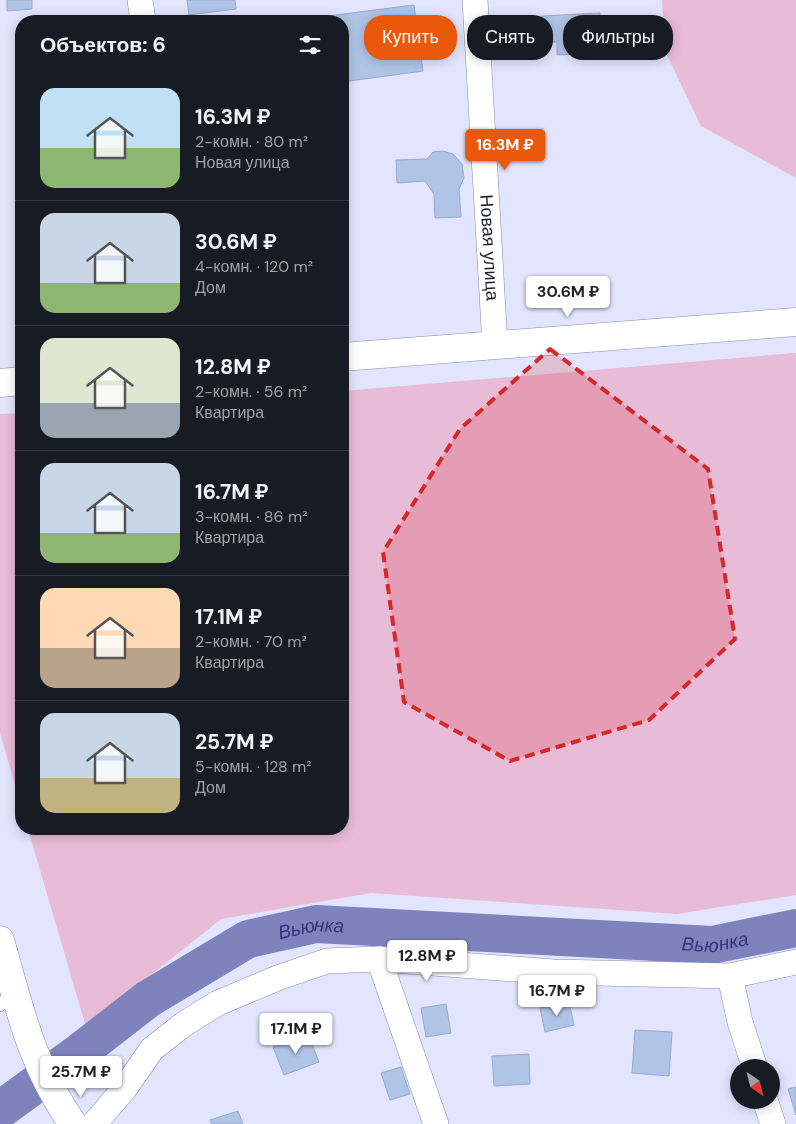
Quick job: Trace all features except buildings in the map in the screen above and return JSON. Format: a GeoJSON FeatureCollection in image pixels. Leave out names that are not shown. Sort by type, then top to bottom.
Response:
{"type":"FeatureCollection","features":[{"type":"Feature","properties":{"kind":"main road"},"geometry":{"type":"LineString","coordinates":[[349,356],[796,322]]}},
{"type":"Feature","properties":{"kind":"main road"},"geometry":{"type":"LineString","coordinates":[[0,383],[15,382]]}},
{"type":"Feature","properties":{"kind":"main road"},"geometry":{"type":"LineString","coordinates":[[0,940],[7,998],[54,1097],[73,1124]]}},
{"type":"Feature","properties":{"kind":"street"},"geometry":{"type":"LineString","coordinates":[[140,0],[142,15]]}},
{"type":"Feature","properties":{"kind":"street","name":"Новая улица"},"geometry":{"type":"LineString","coordinates":[[475,0],[495,345]]}},
{"type":"Feature","properties":{"kind":"street"},"geometry":{"type":"LineString","coordinates":[[380,959],[436,1124]]}},
{"type":"Feature","properties":{"kind":"street"},"geometry":{"type":"LineString","coordinates":[[94,1124],[125,1088],[152,1049],[184,1024],[218,1003],[280,977],[327,961],[380,959],[554,972],[730,976],[796,962]]}},
{"type":"Feature","properties":{"kind":"street"},"geometry":{"type":"LineString","coordinates":[[730,976],[740,1022],[752,1059]]}},
{"type":"Feature","properties":{"kind":"street"},"geometry":{"type":"LineString","coordinates":[[768,1109],[773,1124]]}},
{"type":"Feature","properties":{"kind":"highlighted area"},"geometry":{"type":"Polygon","coordinates":[[[550,349],[708,469],[735,639],[649,720],[510,761],[404,702],[383,552],[460,429],[550,349]]]}},
{"type":"Feature","properties":{"kind":"shaded area"},"geometry":{"type":"Polygon","coordinates":[[[662,0],[796,0],[796,178],[701,126],[669,60],[673,60],[673,15],[663,15],[662,0]]]}},
{"type":"Feature","properties":{"kind":"shaded area"},"geometry":{"type":"Polygon","coordinates":[[[796,353],[796,895],[677,914],[371,893],[221,919],[86,1027],[30,835],[349,835],[349,390],[796,353]]]}},
{"type":"Feature","properties":{"kind":"shaded area"},"geometry":{"type":"Polygon","coordinates":[[[15,413],[15,784],[0,733],[0,414],[15,413]]]}},
{"type":"Feature","properties":{"kind":"waterway","name":"Вьюнка"},"geometry":{"type":"LineString","coordinates":[[0,1110],[148,999],[248,939],[316,924],[712,945],[796,928]]}}]}
